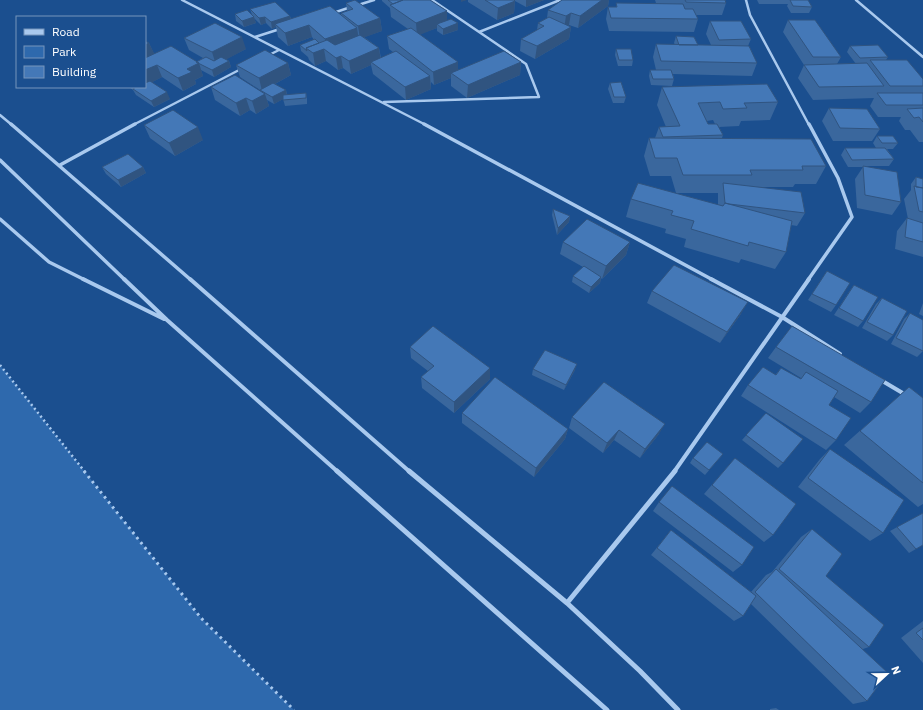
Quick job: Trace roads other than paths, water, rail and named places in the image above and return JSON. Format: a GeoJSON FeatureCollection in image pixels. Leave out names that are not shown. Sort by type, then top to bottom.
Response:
{"type":"FeatureCollection","features":[{"type":"Feature","properties":{"kind":"street"},"geometry":{"type":"LineString","coordinates":[[182,0],[383,102],[782,317],[842,355]]}},
{"type":"Feature","properties":{"kind":"street"},"geometry":{"type":"LineString","coordinates":[[330,14],[374,0]]}},
{"type":"Feature","properties":{"kind":"street"},"geometry":{"type":"LineString","coordinates":[[383,102],[539,97],[526,64],[432,0]]}},
{"type":"Feature","properties":{"kind":"street"},"geometry":{"type":"LineString","coordinates":[[479,32],[560,0]]}},
{"type":"Feature","properties":{"kind":"street"},"geometry":{"type":"LineString","coordinates":[[567,603],[666,482],[852,217],[838,178],[750,15],[746,0]]}},
{"type":"Feature","properties":{"kind":"street"},"geometry":{"type":"LineString","coordinates":[[856,0],[923,57]]}},
{"type":"Feature","properties":{"kind":"street"},"geometry":{"type":"LineString","coordinates":[[255,37],[285,28]]}},
{"type":"Feature","properties":{"kind":"street"},"geometry":{"type":"LineString","coordinates":[[265,57],[279,50]]}},
{"type":"Feature","properties":{"kind":"street"},"geometry":{"type":"LineString","coordinates":[[60,165],[157,112],[245,67]]}},
{"type":"Feature","properties":{"kind":"street"},"geometry":{"type":"LineString","coordinates":[[0,115],[60,165],[409,471],[567,603],[678,710]]}},
{"type":"Feature","properties":{"kind":"street"},"geometry":{"type":"LineString","coordinates":[[0,160],[167,320],[607,710]]}},
{"type":"Feature","properties":{"kind":"street"},"geometry":{"type":"LineString","coordinates":[[0,219],[49,262],[167,320]]}},
{"type":"Feature","properties":{"kind":"street"},"geometry":{"type":"LineString","coordinates":[[876,376],[910,398]]}}]}
